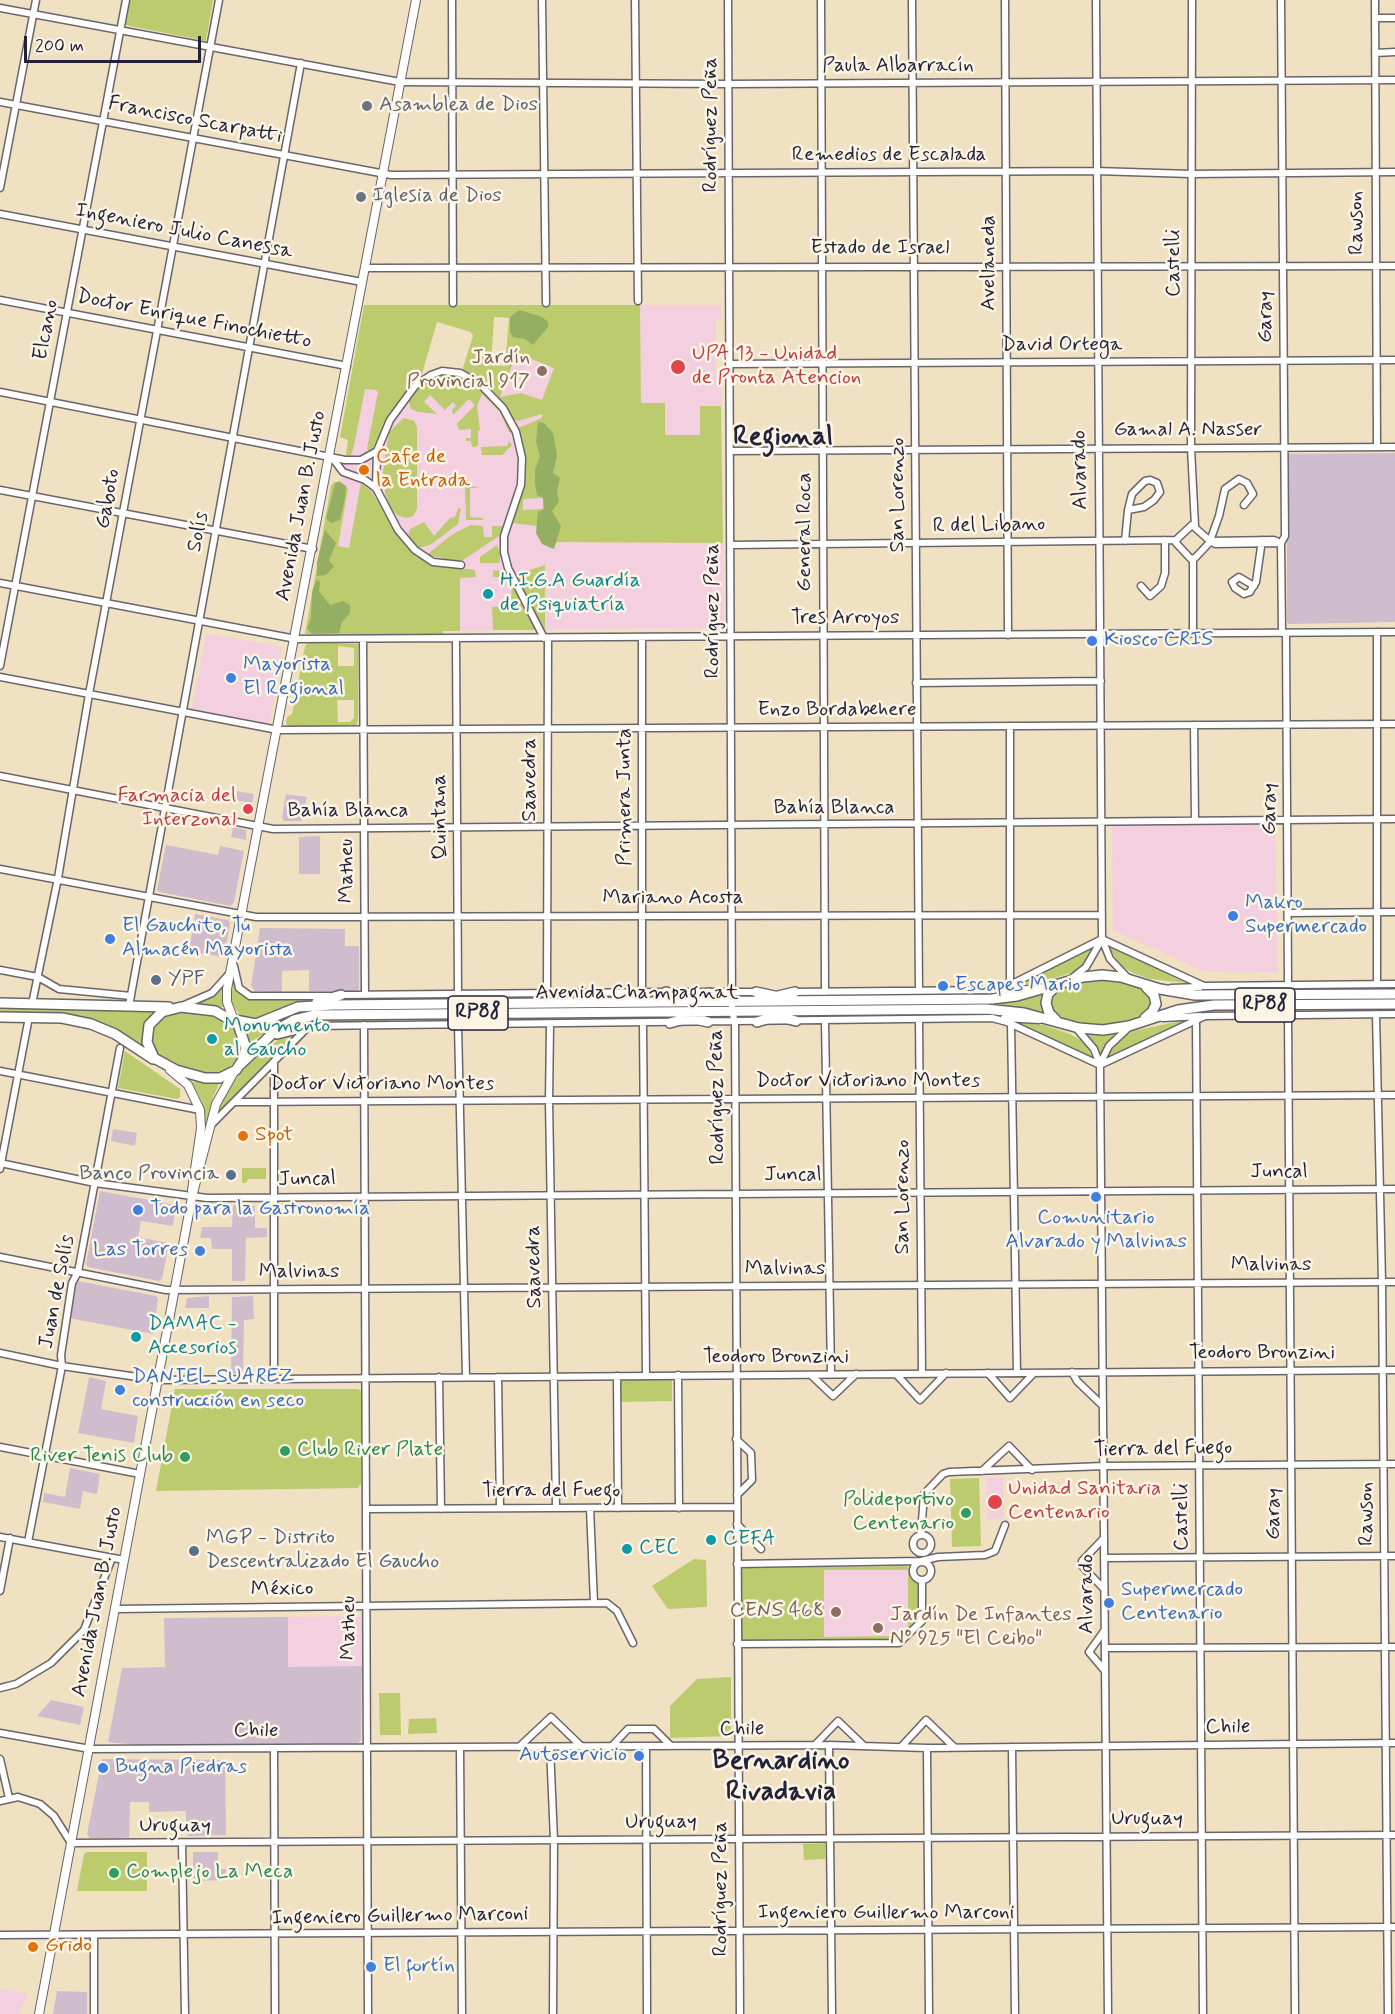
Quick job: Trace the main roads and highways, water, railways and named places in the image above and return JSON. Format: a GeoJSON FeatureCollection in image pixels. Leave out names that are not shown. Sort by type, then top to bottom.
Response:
{"type":"FeatureCollection","features":[{"type":"Feature","properties":{"kind":"highway","name":"Avenida Champagnat"},"geometry":{"type":"LineString","coordinates":[[238,1067],[263,1040],[294,1020],[315,1015],[671,1007],[708,1002],[992,999],[1049,988],[1093,976],[1135,981],[1152,987],[1204,996],[1395,994]]}},
{"type":"Feature","properties":{"kind":"highway"},"geometry":{"type":"LineString","coordinates":[[1135,981],[1152,991],[1156,1004],[1152,1012],[1136,1023]]}},
{"type":"Feature","properties":{"kind":"highway"},"geometry":{"type":"LineString","coordinates":[[1061,984],[1048,994],[1046,1003],[1051,1015],[1067,1025]]}},
{"type":"Feature","properties":{"kind":"highway"},"geometry":{"type":"LineString","coordinates":[[666,992],[708,1002]]}},
{"type":"Feature","properties":{"kind":"highway"},"geometry":{"type":"LineString","coordinates":[[298,1007],[341,996]]}},
{"type":"Feature","properties":{"kind":"highway"},"geometry":{"type":"LineString","coordinates":[[757,1001],[777,997],[796,1001]]}},
{"type":"Feature","properties":{"kind":"highway"},"geometry":{"type":"LineString","coordinates":[[671,1007],[688,998]]}},
{"type":"Feature","properties":{"kind":"highway"},"geometry":{"type":"LineString","coordinates":[[757,1001],[776,1016],[796,1021]]}},
{"type":"Feature","properties":{"kind":"highway","name":"Avenida Champagnat"},"geometry":{"type":"LineString","coordinates":[[796,1001],[1024,1012],[1067,1025],[1103,1030],[1214,1005],[1395,1004]]}},
{"type":"Feature","properties":{"kind":"highway"},"geometry":{"type":"LineString","coordinates":[[757,1022],[776,1016],[796,1001]]}},
{"type":"Feature","properties":{"kind":"highway"},"geometry":{"type":"LineString","coordinates":[[670,1023],[691,1018],[708,1002]]}},
{"type":"Feature","properties":{"kind":"highway","name":"RP88"},"geometry":{"type":"LineString","coordinates":[[0,1004],[178,1007],[215,1011],[234,1019]]}},
{"type":"Feature","properties":{"kind":"highway"},"geometry":{"type":"LineString","coordinates":[[160,1063],[148,1047],[147,1029],[156,1016],[178,1007]]}},
{"type":"Feature","properties":{"kind":"highway","name":"Avenida Champagnat"},"geometry":{"type":"LineString","coordinates":[[234,1019],[256,1024],[298,1007],[671,1007]]}},
{"type":"Feature","properties":{"kind":"highway"},"geometry":{"type":"LineString","coordinates":[[671,1007],[691,1018],[708,1022]]}},
{"type":"Feature","properties":{"kind":"highway"},"geometry":{"type":"LineString","coordinates":[[0,1017],[71,1019],[96,1026],[115,1034],[160,1063],[192,1076],[209,1079],[220,1078],[238,1067],[245,1053],[242,1030],[234,1019]]}},
{"type":"Feature","properties":{"kind":"highway"},"geometry":{"type":"LineString","coordinates":[[263,1040],[309,1026]]}},
{"type":"Feature","properties":{"kind":"main road","name":"Avenida Juan B. Justo"},"geometry":{"type":"LineString","coordinates":[[234,1019],[227,996],[416,0]]}},
{"type":"Feature","properties":{"kind":"main road","name":"Avenida Juan B. Justo"},"geometry":{"type":"LineString","coordinates":[[160,1063],[188,1085],[200,1110],[201,1128],[192,1174],[192,1197]]}},
{"type":"Feature","properties":{"kind":"main road","name":"Avenida Juan B. Justo"},"geometry":{"type":"LineString","coordinates":[[39,2014],[192,1197],[220,1095],[238,1067]]}},
{"type":"Feature","properties":{"kind":"place","name":"Asamblea de Dios"},"geometry":{"type":"Point","coordinates":[367,106]}},
{"type":"Feature","properties":{"kind":"place","name":"Iglesia de Dios"},"geometry":{"type":"Point","coordinates":[361,197]}},
{"type":"Feature","properties":{"kind":"place","name":"UPA 13 - Unidad de Pronta Atencion"},"geometry":{"type":"Point","coordinates":[678,367]}},
{"type":"Feature","properties":{"kind":"place","name":"Jardín Provincial 917"},"geometry":{"type":"Point","coordinates":[542,371]}},
{"type":"Feature","properties":{"kind":"place","name":"Cafe de la Entrada"},"geometry":{"type":"Point","coordinates":[364,470]}},
{"type":"Feature","properties":{"kind":"place","name":"H.I.G.A Guardía de Psiquiatría"},"geometry":{"type":"Point","coordinates":[488,594]}},
{"type":"Feature","properties":{"kind":"place","name":"Kiosco CRIS"},"geometry":{"type":"Point","coordinates":[1092,641]}},
{"type":"Feature","properties":{"kind":"place","name":"Mayorista El Regional"},"geometry":{"type":"Point","coordinates":[231,678]}},
{"type":"Feature","properties":{"kind":"place","name":"Farmacia del Interzonal"},"geometry":{"type":"Point","coordinates":[248,809]}},
{"type":"Feature","properties":{"kind":"place","name":"Makro Supermercado"},"geometry":{"type":"Point","coordinates":[1233,916]}},
{"type":"Feature","properties":{"kind":"place","name":"El Gauchito, Tu Almacén Mayorista"},"geometry":{"type":"Point","coordinates":[110,939]}},
{"type":"Feature","properties":{"kind":"place","name":"YPF"},"geometry":{"type":"Point","coordinates":[156,980]}},
{"type":"Feature","properties":{"kind":"place","name":"Escapes Mario"},"geometry":{"type":"Point","coordinates":[943,986]}},
{"type":"Feature","properties":{"kind":"place","name":"Monumento al Gaucho"},"geometry":{"type":"Point","coordinates":[212,1039]}},
{"type":"Feature","properties":{"kind":"place","name":"Spot"},"geometry":{"type":"Point","coordinates":[243,1136]}},
{"type":"Feature","properties":{"kind":"place","name":"Banco Provincia"},"geometry":{"type":"Point","coordinates":[231,1175]}},
{"type":"Feature","properties":{"kind":"place","name":"Comunitario Alvarado y Malvinas"},"geometry":{"type":"Point","coordinates":[1096,1197]}},
{"type":"Feature","properties":{"kind":"place","name":"Todo para la Gastronomía"},"geometry":{"type":"Point","coordinates":[138,1210]}},
{"type":"Feature","properties":{"kind":"place","name":"Las Torres"},"geometry":{"type":"Point","coordinates":[200,1251]}},
{"type":"Feature","properties":{"kind":"place","name":"DAMAC - Accesorios"},"geometry":{"type":"Point","coordinates":[136,1337]}},
{"type":"Feature","properties":{"kind":"place","name":"DANIEL SUAREZ construcción en seco"},"geometry":{"type":"Point","coordinates":[120,1390]}},
{"type":"Feature","properties":{"kind":"place","name":"Club River Plate"},"geometry":{"type":"Point","coordinates":[285,1451]}},
{"type":"Feature","properties":{"kind":"place","name":"River Tenis Club"},"geometry":{"type":"Point","coordinates":[185,1457]}},
{"type":"Feature","properties":{"kind":"place","name":"Unidad Sanitaria Centenario"},"geometry":{"type":"Point","coordinates":[995,1502]}},
{"type":"Feature","properties":{"kind":"place","name":"Polideportivo Centenario"},"geometry":{"type":"Point","coordinates":[966,1513]}},
{"type":"Feature","properties":{"kind":"place","name":"CEFA"},"geometry":{"type":"Point","coordinates":[711,1540]}},
{"type":"Feature","properties":{"kind":"place","name":"CEC"},"geometry":{"type":"Point","coordinates":[627,1549]}},
{"type":"Feature","properties":{"kind":"place","name":"MGP - Distrito Descentralizado El Gaucho"},"geometry":{"type":"Point","coordinates":[194,1551]}},
{"type":"Feature","properties":{"kind":"place","name":"Supermercado Centenario"},"geometry":{"type":"Point","coordinates":[1109,1603]}},
{"type":"Feature","properties":{"kind":"place","name":"CENS 468"},"geometry":{"type":"Point","coordinates":[836,1612]}},
{"type":"Feature","properties":{"kind":"place","name":"Jardín De Infantes Nº 925 \"El Ceibo\""},"geometry":{"type":"Point","coordinates":[878,1628]}},
{"type":"Feature","properties":{"kind":"place","name":"Autoservicio"},"geometry":{"type":"Point","coordinates":[639,1756]}},
{"type":"Feature","properties":{"kind":"place","name":"Bugna Piedras"},"geometry":{"type":"Point","coordinates":[103,1768]}},
{"type":"Feature","properties":{"kind":"place","name":"Complejo La Meca"},"geometry":{"type":"Point","coordinates":[114,1873]}},
{"type":"Feature","properties":{"kind":"place","name":"Grido"},"geometry":{"type":"Point","coordinates":[33,1947]}},
{"type":"Feature","properties":{"kind":"place","name":"El fortín"},"geometry":{"type":"Point","coordinates":[371,1967]}},
{"type":"Feature","properties":{"kind":"district","name":"Regional"},"geometry":{"type":"Point","coordinates":[783,438]}},
{"type":"Feature","properties":{"kind":"district","name":"Bernardino Rivadavia"},"geometry":{"type":"Point","coordinates":[781,1778]}}]}
